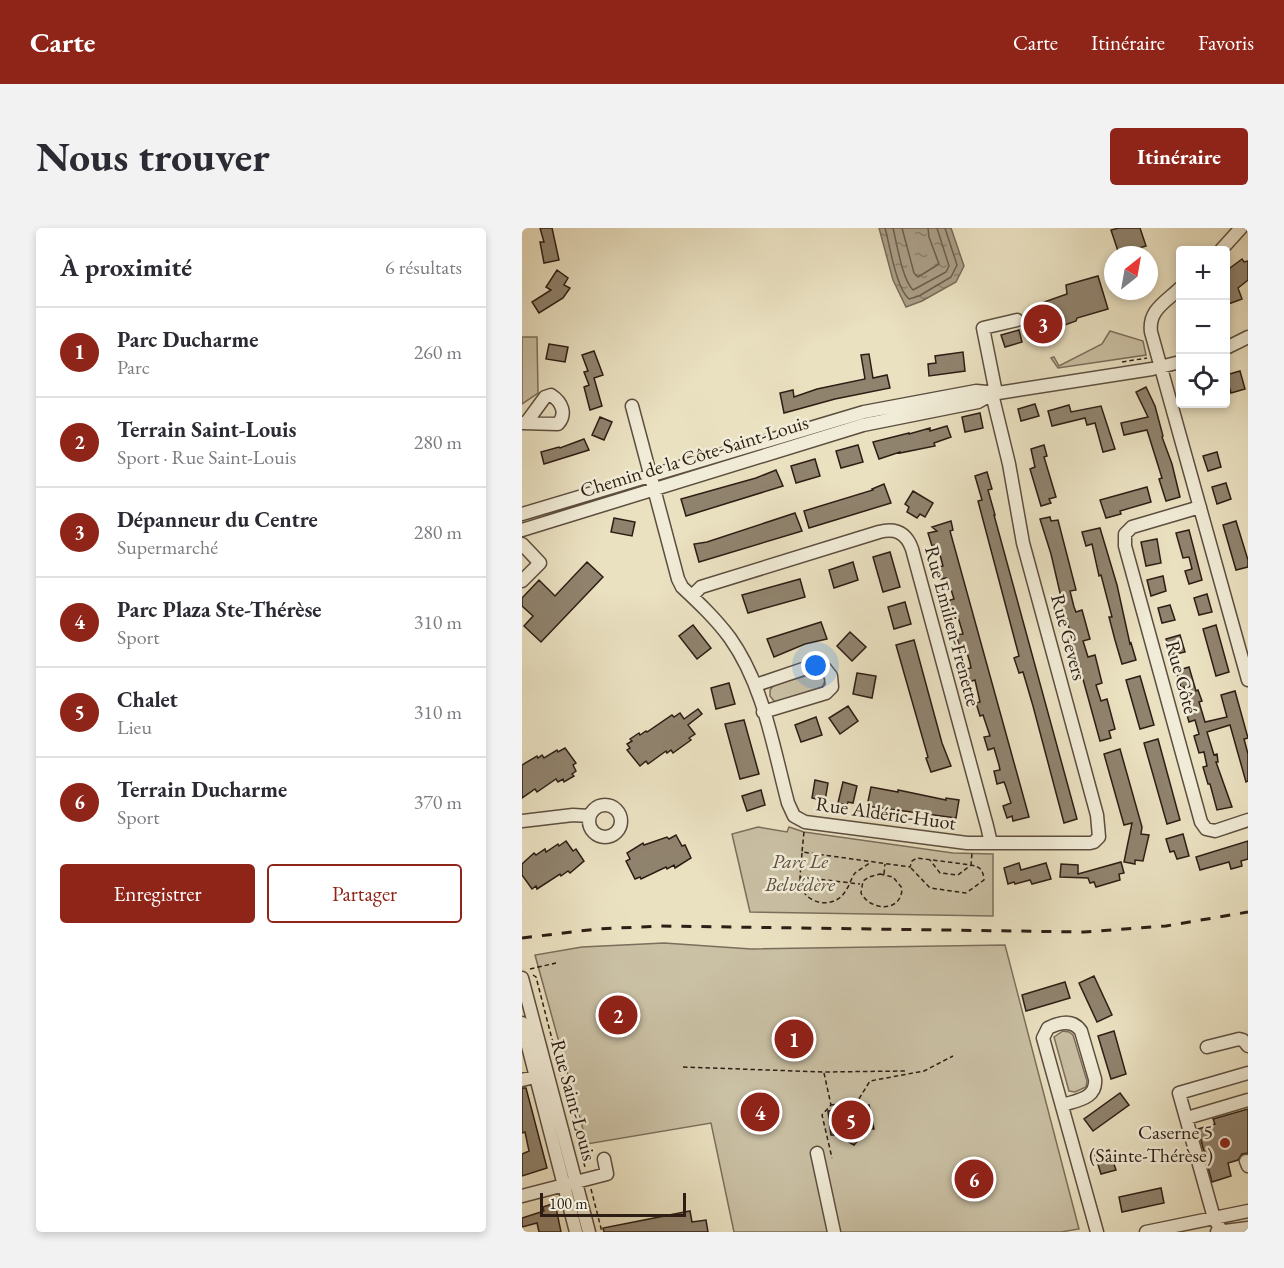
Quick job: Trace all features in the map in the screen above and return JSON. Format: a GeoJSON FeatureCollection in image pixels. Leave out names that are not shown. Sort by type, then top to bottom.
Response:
{"type":"FeatureCollection","features":[{"type":"Feature","properties":{"kind":"street"},"geometry":{"type":"LineString","coordinates":[[1225,246],[1241,228]]}},
{"type":"Feature","properties":{"kind":"street"},"geometry":{"type":"LineString","coordinates":[[1176,292],[1154,312],[1150,321],[1152,339],[1248,680]]}},
{"type":"Feature","properties":{"kind":"street"},"geometry":{"type":"LineString","coordinates":[[994,393],[983,328],[1017,320]]}},
{"type":"Feature","properties":{"kind":"street"},"geometry":{"type":"LineString","coordinates":[[1230,346],[1248,338]]}},
{"type":"Feature","properties":{"kind":"street","name":"Chemin de la Côte-Saint-Louis"},"geometry":{"type":"LineString","coordinates":[[522,514],[651,482],[876,416],[978,402],[994,393],[1176,363]]}},
{"type":"Feature","properties":{"kind":"street","name":"Rue Gevers"},"geometry":{"type":"LineString","coordinates":[[994,393],[1023,543],[1100,826],[1099,837],[1095,842],[1047,843]]}},
{"type":"Feature","properties":{"kind":"street","name":"Rue Aldéric-Huot"},"geometry":{"type":"LineString","coordinates":[[632,406],[678,579],[730,638],[756,685],[790,809],[794,816],[800,820],[956,842],[1047,843]]}},
{"type":"Feature","properties":{"kind":"street","name":"Chemin de la Côte-Saint-Louis"},"geometry":{"type":"LineString","coordinates":[[522,530],[651,482]]}},
{"type":"Feature","properties":{"kind":"street","name":"Rue Côté"},"geometry":{"type":"LineString","coordinates":[[1200,507],[1132,527],[1125,534],[1125,546],[1201,822],[1206,829],[1215,831],[1248,820]]}},
{"type":"Feature","properties":{"kind":"street","name":"Rue Emilien-Frenette"},"geometry":{"type":"LineString","coordinates":[[692,596],[701,587],[879,532],[890,530],[904,535],[912,549],[991,843]]}},
{"type":"Feature","properties":{"kind":"street"},"geometry":{"type":"LineString","coordinates":[[522,544],[540,563],[522,581]]}},
{"type":"Feature","properties":{"kind":"street"},"geometry":{"type":"LineString","coordinates":[[756,685],[814,666],[824,668],[831,676],[832,687],[826,693],[763,712]]}},
{"type":"Feature","properties":{"kind":"street"},"geometry":{"type":"LineString","coordinates":[[522,822],[573,815],[589,816]]}},
{"type":"Feature","properties":{"kind":"street","name":"Rue Saint-Louis"},"geometry":{"type":"LineString","coordinates":[[527,974],[541,1075]]}},
{"type":"Feature","properties":{"kind":"street"},"geometry":{"type":"LineString","coordinates":[[1063,1105],[1089,1096],[1096,1087],[1081,1031],[1078,1026],[1068,1022],[1053,1026],[1043,1035],[1097,1232]]}},
{"type":"Feature","properties":{"kind":"street","name":"Rue Saint-Louis"},"geometry":{"type":"LineString","coordinates":[[522,1023],[541,1075],[570,1183],[589,1232]]}},
{"type":"Feature","properties":{"kind":"street"},"geometry":{"type":"LineString","coordinates":[[1207,1047],[1239,1039],[1248,1046]]}},
{"type":"Feature","properties":{"kind":"street"},"geometry":{"type":"LineString","coordinates":[[1146,1232],[1214,1218],[1244,1212],[1246,1229],[1220,1232],[1214,1218],[1179,1093],[1248,1073]]}},
{"type":"Feature","properties":{"kind":"street"},"geometry":{"type":"LineString","coordinates":[[522,1080],[541,1075]]}},
{"type":"Feature","properties":{"kind":"street"},"geometry":{"type":"LineString","coordinates":[[1187,1118],[1248,1100]]}},
{"type":"Feature","properties":{"kind":"street"},"geometry":{"type":"LineString","coordinates":[[817,1154],[834,1232]]}},
{"type":"Feature","properties":{"kind":"street"},"geometry":{"type":"LineString","coordinates":[[522,1196],[607,1173],[604,1159]]}},
{"type":"Feature","properties":{"kind":"street","name":"Rue Saint-Louis"},"geometry":{"type":"LineString","coordinates":[[570,1183],[576,1232]]}},
{"type":"Feature","properties":{"kind":"path"},"geometry":{"type":"LineString","coordinates":[[804,831],[800,877],[804,893],[809,898],[822,903],[840,898],[857,872],[871,861]]}},
{"type":"Feature","properties":{"kind":"path"},"geometry":{"type":"LineString","coordinates":[[802,852],[910,867],[930,888],[966,892],[984,880],[980,867],[971,864],[914,858],[910,867]]}},
{"type":"Feature","properties":{"kind":"path"},"geometry":{"type":"LineString","coordinates":[[931,859],[940,873],[958,875],[971,864],[972,853]]}},
{"type":"Feature","properties":{"kind":"path"},"geometry":{"type":"LineString","coordinates":[[884,874],[885,863]]}},
{"type":"Feature","properties":{"kind":"path"},"geometry":{"type":"LineString","coordinates":[[884,874],[893,878],[902,888],[901,898],[891,905],[882,907],[869,902],[862,896],[861,884],[869,877],[884,874]]}},
{"type":"Feature","properties":{"kind":"path"},"geometry":{"type":"LineString","coordinates":[[800,877],[861,884]]}},
{"type":"Feature","properties":{"kind":"path"},"geometry":{"type":"LineString","coordinates":[[527,974],[556,963]]}},
{"type":"Feature","properties":{"kind":"path","name":"Rue Saint-Louis"},"geometry":{"type":"LineString","coordinates":[[527,974],[536,977],[585,1168]]}},
{"type":"Feature","properties":{"kind":"path"},"geometry":{"type":"LineString","coordinates":[[832,1158],[822,1115],[831,1105],[857,1102],[870,1082],[924,1071],[953,1056]]}},
{"type":"Feature","properties":{"kind":"path"},"geometry":{"type":"LineString","coordinates":[[683,1067],[824,1072],[905,1071]]}},
{"type":"Feature","properties":{"kind":"path"},"geometry":{"type":"LineString","coordinates":[[824,1072],[831,1105]]}},
{"type":"Feature","properties":{"kind":"path","name":"Rue Saint-Louis"},"geometry":{"type":"LineString","coordinates":[[590,1186],[602,1232]]}},
{"type":"Feature","properties":{"kind":"green space"},"geometry":{"type":"Polygon","coordinates":[[[1110,331],[1143,341],[1146,355],[1058,368],[1051,358],[1054,357],[1059,366],[1102,344],[1110,331]]]}},
{"type":"Feature","properties":{"kind":"green space"},"geometry":{"type":"Polygon","coordinates":[[[522,337],[537,337],[538,393],[522,404],[522,337]]]}},
{"type":"Feature","properties":{"kind":"green space"},"geometry":{"type":"Polygon","coordinates":[[[816,673],[824,677],[822,687],[778,702],[770,696],[770,690],[774,685],[816,673]]]}},
{"type":"Feature","properties":{"kind":"green space","name":"Parc Le Belvédère"},"geometry":{"type":"Polygon","coordinates":[[[758,827],[787,832],[789,827],[804,832],[953,853],[993,854],[993,916],[750,912],[732,834],[758,827]]]}},
{"type":"Feature","properties":{"kind":"green space"},"geometry":{"type":"Polygon","coordinates":[[[664,943],[751,949],[1005,945],[1079,1229],[1061,1232],[734,1232],[711,1123],[587,1144],[535,955],[582,947],[664,943]]]}},
{"type":"Feature","properties":{"kind":"green space"},"geometry":{"type":"Polygon","coordinates":[[[1063,1031],[1073,1035],[1087,1081],[1086,1087],[1075,1092],[1069,1091],[1054,1037],[1063,1031]]]}},
{"type":"Feature","properties":{"kind":"water"},"geometry":{"type":"Polygon","coordinates":[[[879,228],[951,228],[964,266],[956,282],[906,307],[893,280],[879,228]]]}},
{"type":"Feature","properties":{"kind":"building"},"geometry":{"type":"Polygon","coordinates":[[[540,228],[552,228],[559,260],[544,263],[540,242],[544,242],[540,228]]]}},
{"type":"Feature","properties":{"kind":"building"},"geometry":{"type":"Polygon","coordinates":[[[1140,228],[1146,246],[1116,246],[1111,230],[1140,228]]]}},
{"type":"Feature","properties":{"kind":"building"},"geometry":{"type":"Polygon","coordinates":[[[1242,259],[1244,262],[1248,261],[1248,280],[1238,288],[1242,299],[1230,304],[1230,300],[1230,268],[1242,259]]]}},
{"type":"Feature","properties":{"kind":"building"},"geometry":{"type":"Polygon","coordinates":[[[557,270],[568,278],[564,285],[570,288],[563,298],[539,313],[532,302],[551,290],[546,287],[557,270]]]}},
{"type":"Feature","properties":{"kind":"building"},"geometry":{"type":"Polygon","coordinates":[[[1098,276],[1108,309],[1077,318],[1076,321],[1042,333],[1033,306],[1067,294],[1066,285],[1098,276]]]}},
{"type":"Feature","properties":{"kind":"building"},"geometry":{"type":"Polygon","coordinates":[[[1019,330],[1022,342],[1005,347],[1001,335],[1019,330]]]}},
{"type":"Feature","properties":{"kind":"building"},"geometry":{"type":"Polygon","coordinates":[[[549,344],[568,347],[565,362],[546,359],[549,344]]]}},
{"type":"Feature","properties":{"kind":"building"},"geometry":{"type":"Polygon","coordinates":[[[594,351],[603,375],[594,378],[602,406],[590,410],[584,387],[589,385],[584,372],[588,371],[582,355],[594,351]]]}},
{"type":"Feature","properties":{"kind":"building"},"geometry":{"type":"Polygon","coordinates":[[[963,352],[965,371],[929,376],[928,364],[936,363],[935,356],[963,352]]]}},
{"type":"Feature","properties":{"kind":"building"},"geometry":{"type":"Polygon","coordinates":[[[869,354],[873,378],[887,375],[890,388],[835,399],[784,413],[780,393],[793,390],[794,397],[817,389],[865,379],[861,355],[869,354]]]}},
{"type":"Feature","properties":{"kind":"building"},"geometry":{"type":"Polygon","coordinates":[[[1240,371],[1245,389],[1231,393],[1230,374],[1240,371]]]}},
{"type":"Feature","properties":{"kind":"building"},"geometry":{"type":"Polygon","coordinates":[[[1146,387],[1155,406],[1180,497],[1166,501],[1159,479],[1162,478],[1147,430],[1124,435],[1121,423],[1148,417],[1136,392],[1146,387]]]}},
{"type":"Feature","properties":{"kind":"building"},"geometry":{"type":"Polygon","coordinates":[[[1035,404],[1039,416],[1021,421],[1018,409],[1035,404]]]}},
{"type":"Feature","properties":{"kind":"building"},"geometry":{"type":"Polygon","coordinates":[[[1069,405],[1071,412],[1101,406],[1115,449],[1103,452],[1095,423],[1087,425],[1085,418],[1052,426],[1048,411],[1069,405]]]}},
{"type":"Feature","properties":{"kind":"building"},"geometry":{"type":"Polygon","coordinates":[[[980,413],[983,428],[965,432],[962,417],[980,413]]]}},
{"type":"Feature","properties":{"kind":"building"},"geometry":{"type":"Polygon","coordinates":[[[600,417],[612,422],[604,440],[592,435],[600,417]]]}},
{"type":"Feature","properties":{"kind":"building"},"geometry":{"type":"Polygon","coordinates":[[[947,426],[951,437],[934,443],[935,446],[900,452],[879,459],[873,442],[930,428],[930,431],[947,426]]]}},
{"type":"Feature","properties":{"kind":"building"},"geometry":{"type":"Polygon","coordinates":[[[584,439],[589,450],[544,464],[541,452],[584,439]]]}},
{"type":"Feature","properties":{"kind":"building"},"geometry":{"type":"Polygon","coordinates":[[[858,445],[863,462],[841,468],[836,451],[858,445]]]}},
{"type":"Feature","properties":{"kind":"building"},"geometry":{"type":"Polygon","coordinates":[[[1044,445],[1047,456],[1044,457],[1056,497],[1049,499],[1051,503],[1041,506],[1030,469],[1035,467],[1031,449],[1044,445]]]}},
{"type":"Feature","properties":{"kind":"building"},"geometry":{"type":"Polygon","coordinates":[[[1217,452],[1221,467],[1208,471],[1203,456],[1217,452]]]}},
{"type":"Feature","properties":{"kind":"building"},"geometry":{"type":"Polygon","coordinates":[[[815,459],[820,476],[796,483],[791,466],[815,459]]]}},
{"type":"Feature","properties":{"kind":"building"},"geometry":{"type":"Polygon","coordinates":[[[776,470],[783,486],[686,516],[681,499],[756,478],[776,470]]]}},
{"type":"Feature","properties":{"kind":"building"},"geometry":{"type":"Polygon","coordinates":[[[987,472],[992,489],[988,490],[994,515],[1077,819],[1064,823],[1023,672],[1019,673],[1014,658],[1019,656],[978,501],[982,500],[975,476],[987,472]]]}},
{"type":"Feature","properties":{"kind":"building"},"geometry":{"type":"Polygon","coordinates":[[[1226,483],[1231,499],[1217,504],[1212,487],[1226,483]]]}},
{"type":"Feature","properties":{"kind":"building"},"geometry":{"type":"Polygon","coordinates":[[[884,484],[891,503],[809,528],[804,511],[873,490],[884,484]]]}},
{"type":"Feature","properties":{"kind":"building"},"geometry":{"type":"Polygon","coordinates":[[[1147,487],[1151,502],[1120,511],[1121,514],[1106,518],[1100,500],[1147,487]]]}},
{"type":"Feature","properties":{"kind":"building"},"geometry":{"type":"Polygon","coordinates":[[[913,491],[933,503],[925,517],[920,514],[917,518],[907,512],[909,507],[905,504],[913,491]]]}},
{"type":"Feature","properties":{"kind":"building"},"geometry":{"type":"Polygon","coordinates":[[[795,513],[802,531],[699,562],[694,544],[707,542],[795,513]]]}},
{"type":"Feature","properties":{"kind":"building"},"geometry":{"type":"Polygon","coordinates":[[[1050,517],[1051,521],[1058,520],[1076,590],[1070,591],[1074,607],[1076,612],[1082,610],[1090,639],[1083,641],[1088,657],[1095,655],[1102,683],[1096,685],[1101,701],[1107,699],[1115,729],[1109,731],[1111,738],[1100,741],[1040,519],[1050,517]]]}},
{"type":"Feature","properties":{"kind":"building"},"geometry":{"type":"Polygon","coordinates":[[[614,518],[635,522],[632,536],[611,532],[614,518]]]}},
{"type":"Feature","properties":{"kind":"building"},"geometry":{"type":"Polygon","coordinates":[[[951,521],[953,530],[950,531],[1029,817],[1013,821],[1012,816],[1007,818],[1003,806],[1011,803],[1004,782],[997,784],[994,771],[1000,770],[994,748],[988,750],[984,737],[990,736],[976,703],[980,702],[975,680],[969,682],[966,669],[971,668],[965,646],[960,648],[956,635],[963,634],[958,617],[955,612],[951,613],[947,601],[954,599],[946,578],[941,579],[938,567],[943,566],[937,544],[932,546],[928,533],[937,531],[932,527],[951,521]]]}},
{"type":"Feature","properties":{"kind":"building"},"geometry":{"type":"Polygon","coordinates":[[[1236,521],[1248,567],[1236,570],[1223,525],[1236,521]]]}},
{"type":"Feature","properties":{"kind":"building"},"geometry":{"type":"Polygon","coordinates":[[[1100,528],[1136,660],[1122,664],[1092,544],[1086,546],[1082,532],[1100,528]]]}},
{"type":"Feature","properties":{"kind":"building"},"geometry":{"type":"Polygon","coordinates":[[[1189,530],[1202,580],[1189,584],[1185,571],[1192,569],[1189,557],[1183,558],[1176,533],[1189,530]]]}},
{"type":"Feature","properties":{"kind":"building"},"geometry":{"type":"Polygon","coordinates":[[[1157,539],[1161,563],[1146,566],[1141,542],[1157,539]]]}},
{"type":"Feature","properties":{"kind":"building"},"geometry":{"type":"Polygon","coordinates":[[[890,552],[900,587],[883,592],[873,557],[890,552]]]}},
{"type":"Feature","properties":{"kind":"building"},"geometry":{"type":"Polygon","coordinates":[[[587,562],[603,577],[541,642],[524,626],[533,616],[522,606],[522,598],[539,580],[555,596],[587,562]]]}},
{"type":"Feature","properties":{"kind":"building"},"geometry":{"type":"Polygon","coordinates":[[[853,562],[858,580],[834,588],[829,570],[853,562]]]}},
{"type":"Feature","properties":{"kind":"building"},"geometry":{"type":"Polygon","coordinates":[[[1163,576],[1166,591],[1151,596],[1147,580],[1163,576]]]}},
{"type":"Feature","properties":{"kind":"building"},"geometry":{"type":"Polygon","coordinates":[[[800,579],[805,597],[748,613],[742,595],[800,579]]]}},
{"type":"Feature","properties":{"kind":"building"},"geometry":{"type":"Polygon","coordinates":[[[1207,594],[1212,612],[1199,615],[1194,598],[1207,594]]]}},
{"type":"Feature","properties":{"kind":"building"},"geometry":{"type":"Polygon","coordinates":[[[905,602],[911,624],[894,629],[888,607],[905,602]]]}},
{"type":"Feature","properties":{"kind":"building"},"geometry":{"type":"Polygon","coordinates":[[[1170,605],[1175,620],[1162,623],[1158,608],[1170,605]]]}},
{"type":"Feature","properties":{"kind":"building"},"geometry":{"type":"Polygon","coordinates":[[[821,622],[827,639],[805,644],[774,657],[767,639],[821,622]]]}},
{"type":"Feature","properties":{"kind":"building"},"geometry":{"type":"Polygon","coordinates":[[[693,625],[711,648],[697,659],[679,636],[693,625]]]}},
{"type":"Feature","properties":{"kind":"building"},"geometry":{"type":"Polygon","coordinates":[[[1216,625],[1229,672],[1216,676],[1203,629],[1216,625]]]}},
{"type":"Feature","properties":{"kind":"building"},"geometry":{"type":"Polygon","coordinates":[[[850,632],[866,647],[852,661],[837,646],[850,632]]]}},
{"type":"Feature","properties":{"kind":"building"},"geometry":{"type":"Polygon","coordinates":[[[1180,635],[1185,652],[1171,655],[1166,639],[1180,635]]]}},
{"type":"Feature","properties":{"kind":"building"},"geometry":{"type":"Polygon","coordinates":[[[914,640],[942,743],[951,766],[931,772],[896,645],[914,640]]]}},
{"type":"Feature","properties":{"kind":"building"},"geometry":{"type":"Polygon","coordinates":[[[1189,667],[1196,691],[1198,690],[1202,701],[1199,702],[1205,722],[1227,717],[1221,695],[1235,691],[1248,738],[1244,739],[1248,754],[1248,781],[1246,782],[1230,725],[1207,732],[1214,755],[1217,754],[1218,762],[1216,762],[1232,807],[1217,810],[1210,784],[1208,784],[1203,767],[1207,766],[1204,752],[1199,753],[1194,736],[1199,734],[1195,720],[1189,722],[1184,705],[1189,703],[1176,671],[1189,667]]]}},
{"type":"Feature","properties":{"kind":"building"},"geometry":{"type":"Polygon","coordinates":[[[857,673],[876,676],[872,698],[853,694],[857,673]]]}},
{"type":"Feature","properties":{"kind":"building"},"geometry":{"type":"Polygon","coordinates":[[[1140,676],[1154,725],[1140,729],[1126,680],[1140,676]]]}},
{"type":"Feature","properties":{"kind":"building"},"geometry":{"type":"Polygon","coordinates":[[[729,683],[735,704],[716,709],[711,688],[729,683]]]}},
{"type":"Feature","properties":{"kind":"building"},"geometry":{"type":"Polygon","coordinates":[[[848,706],[858,721],[840,734],[829,718],[848,706]]]}},
{"type":"Feature","properties":{"kind":"building"},"geometry":{"type":"Polygon","coordinates":[[[698,709],[702,714],[688,725],[695,734],[689,738],[691,740],[673,753],[671,750],[667,753],[666,751],[648,764],[646,761],[640,766],[627,750],[630,748],[627,744],[632,741],[630,739],[639,733],[640,735],[647,732],[672,715],[674,717],[680,713],[684,719],[698,709]]]}},
{"type":"Feature","properties":{"kind":"building"},"geometry":{"type":"Polygon","coordinates":[[[816,717],[822,735],[801,742],[795,725],[816,717]]]}},
{"type":"Feature","properties":{"kind":"building"},"geometry":{"type":"Polygon","coordinates":[[[744,720],[759,774],[740,779],[725,724],[744,720]]]}},
{"type":"Feature","properties":{"kind":"building"},"geometry":{"type":"Polygon","coordinates":[[[1158,739],[1180,820],[1167,824],[1144,743],[1158,739]]]}},
{"type":"Feature","properties":{"kind":"building"},"geometry":{"type":"Polygon","coordinates":[[[565,748],[576,763],[573,765],[576,771],[572,774],[574,776],[564,782],[563,779],[558,782],[556,779],[537,792],[535,789],[522,798],[522,765],[537,756],[538,758],[542,755],[544,758],[565,748]]]}},
{"type":"Feature","properties":{"kind":"building"},"geometry":{"type":"Polygon","coordinates":[[[1120,749],[1142,827],[1141,834],[1149,835],[1143,861],[1135,860],[1135,864],[1124,862],[1132,823],[1124,825],[1104,754],[1120,749]]]}},
{"type":"Feature","properties":{"kind":"building"},"geometry":{"type":"Polygon","coordinates":[[[815,780],[828,783],[825,801],[812,798],[815,780]]]}},
{"type":"Feature","properties":{"kind":"building"},"geometry":{"type":"Polygon","coordinates":[[[843,782],[857,786],[853,803],[848,802],[847,805],[838,803],[843,782]]]}},
{"type":"Feature","properties":{"kind":"building"},"geometry":{"type":"Polygon","coordinates":[[[871,787],[946,800],[946,798],[959,800],[956,818],[867,806],[871,787]]]}},
{"type":"Feature","properties":{"kind":"building"},"geometry":{"type":"Polygon","coordinates":[[[761,790],[765,805],[747,811],[742,796],[761,790]]]}},
{"type":"Feature","properties":{"kind":"building"},"geometry":{"type":"Polygon","coordinates":[[[1183,834],[1189,856],[1177,859],[1174,851],[1170,852],[1166,839],[1183,834]]]}},
{"type":"Feature","properties":{"kind":"building"},"geometry":{"type":"Polygon","coordinates":[[[676,835],[682,846],[685,845],[691,858],[675,868],[674,865],[667,869],[666,867],[641,879],[640,877],[635,879],[626,861],[630,859],[627,853],[643,843],[644,845],[667,837],[669,839],[676,835]]]}},
{"type":"Feature","properties":{"kind":"building"},"geometry":{"type":"Polygon","coordinates":[[[566,841],[573,851],[576,849],[584,861],[570,873],[568,871],[561,876],[560,874],[537,889],[536,886],[532,889],[522,875],[522,864],[534,853],[536,855],[545,849],[546,852],[566,841]]]}},
{"type":"Feature","properties":{"kind":"building"},"geometry":{"type":"Polygon","coordinates":[[[1248,841],[1248,859],[1241,861],[1242,866],[1231,869],[1229,862],[1200,870],[1196,857],[1248,841]]]}},
{"type":"Feature","properties":{"kind":"building"},"geometry":{"type":"Polygon","coordinates":[[[1121,862],[1124,873],[1119,874],[1120,880],[1096,887],[1094,882],[1090,883],[1088,878],[1060,877],[1061,864],[1078,865],[1078,874],[1121,862]]]}},
{"type":"Feature","properties":{"kind":"building"},"geometry":{"type":"Polygon","coordinates":[[[1019,863],[1021,870],[1046,863],[1051,879],[1032,884],[1030,880],[1008,884],[1004,868],[1019,863]]]}},
{"type":"Feature","properties":{"kind":"building"},"geometry":{"type":"Polygon","coordinates":[[[1094,976],[1112,1015],[1097,1022],[1079,983],[1094,976]]]}},
{"type":"Feature","properties":{"kind":"building"},"geometry":{"type":"Polygon","coordinates":[[[1065,982],[1070,998],[1026,1011],[1022,995],[1065,982]]]}},
{"type":"Feature","properties":{"kind":"building"},"geometry":{"type":"Polygon","coordinates":[[[1114,1031],[1126,1074],[1111,1079],[1098,1036],[1114,1031]]]}},
{"type":"Feature","properties":{"kind":"building"},"geometry":{"type":"Polygon","coordinates":[[[522,1088],[526,1088],[547,1168],[522,1176],[522,1154],[529,1151],[525,1132],[522,1133],[522,1088]]]}},
{"type":"Feature","properties":{"kind":"building"},"geometry":{"type":"Polygon","coordinates":[[[1120,1093],[1129,1105],[1093,1131],[1084,1119],[1120,1093]]]}},
{"type":"Feature","properties":{"kind":"building"},"geometry":{"type":"Polygon","coordinates":[[[857,1103],[859,1108],[869,1105],[874,1129],[868,1129],[854,1145],[836,1135],[831,1135],[828,1111],[837,1110],[837,1106],[857,1103]]]}},
{"type":"Feature","properties":{"kind":"building","name":"Caserne 5 (Sainte-Thérèse)"},"geometry":{"type":"Polygon","coordinates":[[[1248,1109],[1248,1153],[1228,1163],[1231,1176],[1212,1182],[1198,1129],[1215,1124],[1213,1119],[1248,1109]]]}},
{"type":"Feature","properties":{"kind":"building"},"geometry":{"type":"Polygon","coordinates":[[[1109,1150],[1116,1170],[1101,1174],[1095,1155],[1109,1150]]]}},
{"type":"Feature","properties":{"kind":"building"},"geometry":{"type":"Polygon","coordinates":[[[1161,1188],[1164,1203],[1122,1212],[1119,1197],[1161,1188]]]}},
{"type":"Feature","properties":{"kind":"building"},"geometry":{"type":"Polygon","coordinates":[[[555,1203],[561,1232],[539,1232],[537,1223],[522,1227],[522,1218],[544,1211],[543,1207],[555,1203]]]}},
{"type":"Feature","properties":{"kind":"building"},"geometry":{"type":"Polygon","coordinates":[[[690,1211],[692,1222],[706,1220],[708,1232],[604,1232],[603,1228],[690,1211]]]}},
{"type":"Feature","properties":{"kind":"railway"},"geometry":{"type":"LineString","coordinates":[[522,938],[597,929],[661,926],[1084,932],[1166,926],[1248,912]]}},
{"type":"Feature","properties":{"kind":"place","name":"Dépanneur du Centre"},"geometry":{"type":"Point","coordinates":[1043,324]}},
{"type":"Feature","properties":{"kind":"place","name":"Terrain Saint-Louis"},"geometry":{"type":"Point","coordinates":[618,1015]}},
{"type":"Feature","properties":{"kind":"place","name":"Parc Ducharme"},"geometry":{"type":"Point","coordinates":[794,1039]}},
{"type":"Feature","properties":{"kind":"place","name":"Parc Plaza Ste-Thérèse"},"geometry":{"type":"Point","coordinates":[760,1112]}},
{"type":"Feature","properties":{"kind":"place","name":"Chalet"},"geometry":{"type":"Point","coordinates":[851,1120]}},
{"type":"Feature","properties":{"kind":"place","name":"Caserne 5 (Sainte-Thérèse)"},"geometry":{"type":"Point","coordinates":[1225,1143]}},
{"type":"Feature","properties":{"kind":"place","name":"Terrain Ducharme"},"geometry":{"type":"Point","coordinates":[974,1179]}}]}
